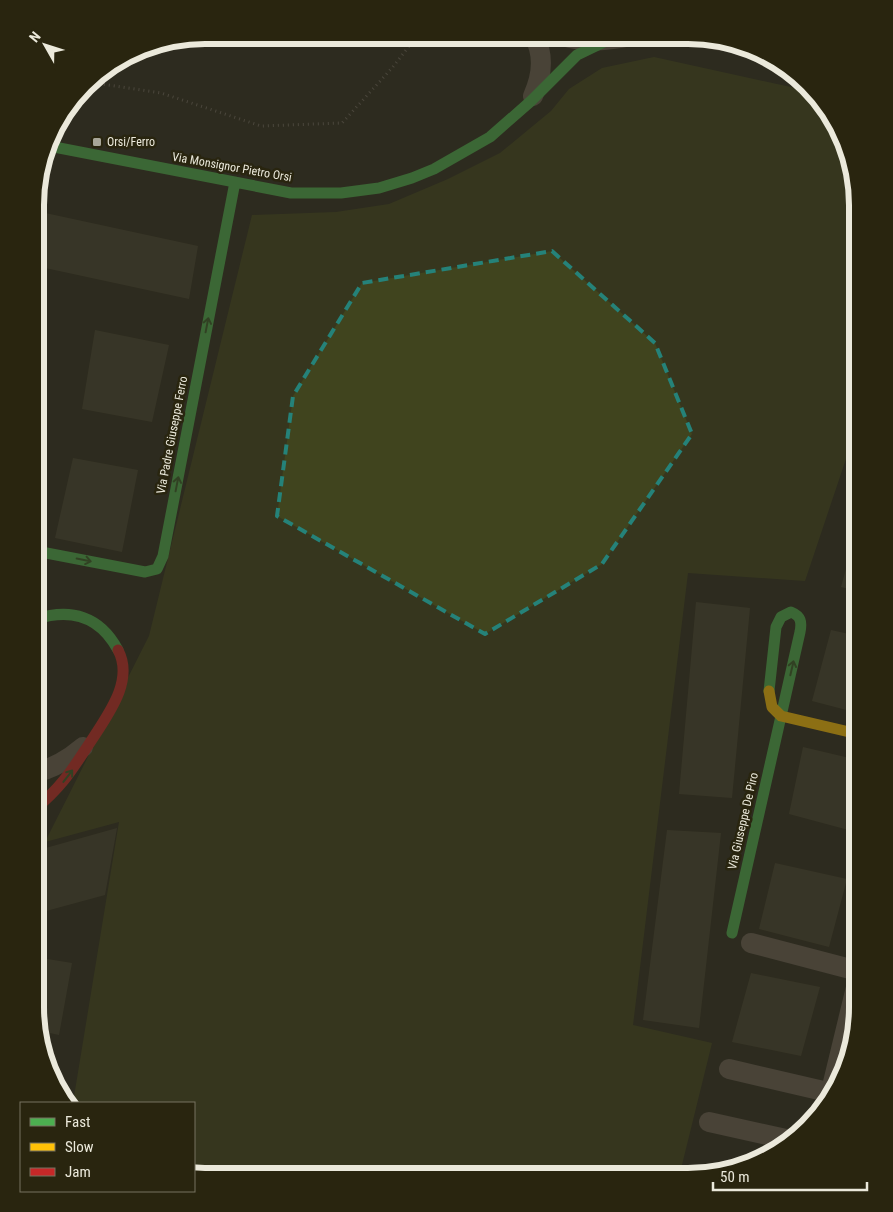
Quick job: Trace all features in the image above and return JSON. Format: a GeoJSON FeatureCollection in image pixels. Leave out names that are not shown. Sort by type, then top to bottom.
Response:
{"type":"FeatureCollection","features":[{"type":"Feature","properties":{"kind":"street"},"geometry":{"type":"LineString","coordinates":[[531,101],[539,82],[541,71],[539,44]]}},
{"type":"Feature","properties":{"kind":"street","name":"Via Monsignor Pietro Orsi"},"geometry":{"type":"LineString","coordinates":[[55,147],[291,193],[341,193],[379,188],[427,172],[490,137],[531,101],[577,55],[600,44]]}},
{"type":"Feature","properties":{"kind":"street","name":"Via Padre Giuseppe Ferro"},"geometry":{"type":"LineString","coordinates":[[44,553],[145,572],[157,569],[163,556],[235,182]]}},
{"type":"Feature","properties":{"kind":"street","name":"Via Giuseppe De Piro"},"geometry":{"type":"LineString","coordinates":[[732,933],[781,716],[802,623],[799,616],[791,612],[782,617],[776,627],[769,694],[772,707],[781,716]]}},
{"type":"Feature","properties":{"kind":"street"},"geometry":{"type":"LineString","coordinates":[[44,617],[61,613],[77,614],[100,626],[115,642],[123,662],[122,687],[107,718],[69,776],[44,800]]}},
{"type":"Feature","properties":{"kind":"street"},"geometry":{"type":"LineString","coordinates":[[781,716],[849,732]]}},
{"type":"Feature","properties":{"kind":"street"},"geometry":{"type":"LineString","coordinates":[[44,770],[64,761],[94,737]]}},
{"type":"Feature","properties":{"kind":"street"},"geometry":{"type":"LineString","coordinates":[[751,943],[849,969]]}},
{"type":"Feature","properties":{"kind":"street"},"geometry":{"type":"LineString","coordinates":[[836,1071],[849,1017]]}},
{"type":"Feature","properties":{"kind":"street"},"geometry":{"type":"LineString","coordinates":[[729,1069],[824,1094]]}},
{"type":"Feature","properties":{"kind":"street"},"geometry":{"type":"LineString","coordinates":[[709,1122],[781,1139]]}},
{"type":"Feature","properties":{"kind":"path"},"geometry":{"type":"LineString","coordinates":[[99,84],[161,93],[261,126],[342,122],[392,68],[411,44]]}},
{"type":"Feature","properties":{"kind":"highlighted area"},"geometry":{"type":"Polygon","coordinates":[[[552,251],[655,343],[692,434],[602,564],[485,634],[277,516],[293,396],[362,283],[552,251]]]}},
{"type":"Feature","properties":{"kind":"green space"},"geometry":{"type":"Polygon","coordinates":[[[654,57],[800,89],[828,124],[844,163],[848,184],[849,450],[805,581],[688,573],[633,1025],[712,1043],[681,1168],[195,1168],[195,1102],[75,1102],[73,1100],[119,822],[45,842],[149,636],[252,215],[336,212],[389,204],[448,179],[500,153],[551,111],[569,89],[602,68],[654,57]]]}},
{"type":"Feature","properties":{"kind":"building"},"geometry":{"type":"Polygon","coordinates":[[[44,213],[198,246],[189,299],[44,268],[44,213]]]}},
{"type":"Feature","properties":{"kind":"building"},"geometry":{"type":"Polygon","coordinates":[[[95,330],[169,345],[152,422],[82,409],[95,330]]]}},
{"type":"Feature","properties":{"kind":"building"},"geometry":{"type":"Polygon","coordinates":[[[73,458],[138,470],[122,552],[55,538],[73,458]]]}},
{"type":"Feature","properties":{"kind":"building"},"geometry":{"type":"Polygon","coordinates":[[[849,558],[849,589],[841,587],[849,558]]]}},
{"type":"Feature","properties":{"kind":"building"},"geometry":{"type":"Polygon","coordinates":[[[696,602],[750,608],[732,798],[679,794],[696,602]]]}},
{"type":"Feature","properties":{"kind":"building"},"geometry":{"type":"Polygon","coordinates":[[[831,630],[849,634],[849,711],[812,701],[831,630]]]}},
{"type":"Feature","properties":{"kind":"building"},"geometry":{"type":"Polygon","coordinates":[[[803,747],[849,758],[849,830],[789,814],[803,747]]]}},
{"type":"Feature","properties":{"kind":"building"},"geometry":{"type":"Polygon","coordinates":[[[117,828],[105,895],[44,912],[44,848],[117,828]]]}},
{"type":"Feature","properties":{"kind":"building"},"geometry":{"type":"Polygon","coordinates":[[[667,830],[721,833],[699,1028],[643,1020],[667,830]]]}},
{"type":"Feature","properties":{"kind":"building"},"geometry":{"type":"Polygon","coordinates":[[[775,863],[847,879],[829,947],[759,929],[775,863]]]}},
{"type":"Feature","properties":{"kind":"building"},"geometry":{"type":"Polygon","coordinates":[[[44,958],[72,963],[59,1035],[46,1032],[44,1018],[44,958]]]}},
{"type":"Feature","properties":{"kind":"building"},"geometry":{"type":"Polygon","coordinates":[[[751,973],[820,987],[801,1056],[732,1042],[751,973]]]}},
{"type":"Feature","properties":{"kind":"building"},"geometry":{"type":"Polygon","coordinates":[[[704,1164],[714,1166],[709,1167],[703,1167],[704,1164]]]}},
{"type":"Feature","properties":{"kind":"traffic: fast"},"geometry":{"type":"LineString","coordinates":[[55,147],[291,193],[341,193],[379,188],[434,169],[490,137],[531,101],[577,55],[600,44]]}},
{"type":"Feature","properties":{"kind":"traffic: fast"},"geometry":{"type":"LineString","coordinates":[[44,553],[145,572],[157,569],[163,556],[235,182]]}},
{"type":"Feature","properties":{"kind":"traffic: fast"},"geometry":{"type":"LineString","coordinates":[[732,933],[800,632],[800,620],[797,615],[791,612],[781,617],[776,627],[769,691]]}},
{"type":"Feature","properties":{"kind":"traffic: fast"},"geometry":{"type":"LineString","coordinates":[[44,617],[61,614],[73,615],[93,622],[103,629],[118,650]]}},
{"type":"Feature","properties":{"kind":"traffic: slow"},"geometry":{"type":"LineString","coordinates":[[769,691],[772,707],[781,716],[849,732]]}},
{"type":"Feature","properties":{"kind":"traffic: jam"},"geometry":{"type":"LineString","coordinates":[[44,800],[67,776],[106,718],[118,696],[123,673],[122,661],[118,650]]}},
{"type":"Feature","properties":{"kind":"place","name":"Orsi/Ferro"},"geometry":{"type":"Point","coordinates":[97,142]}}]}
